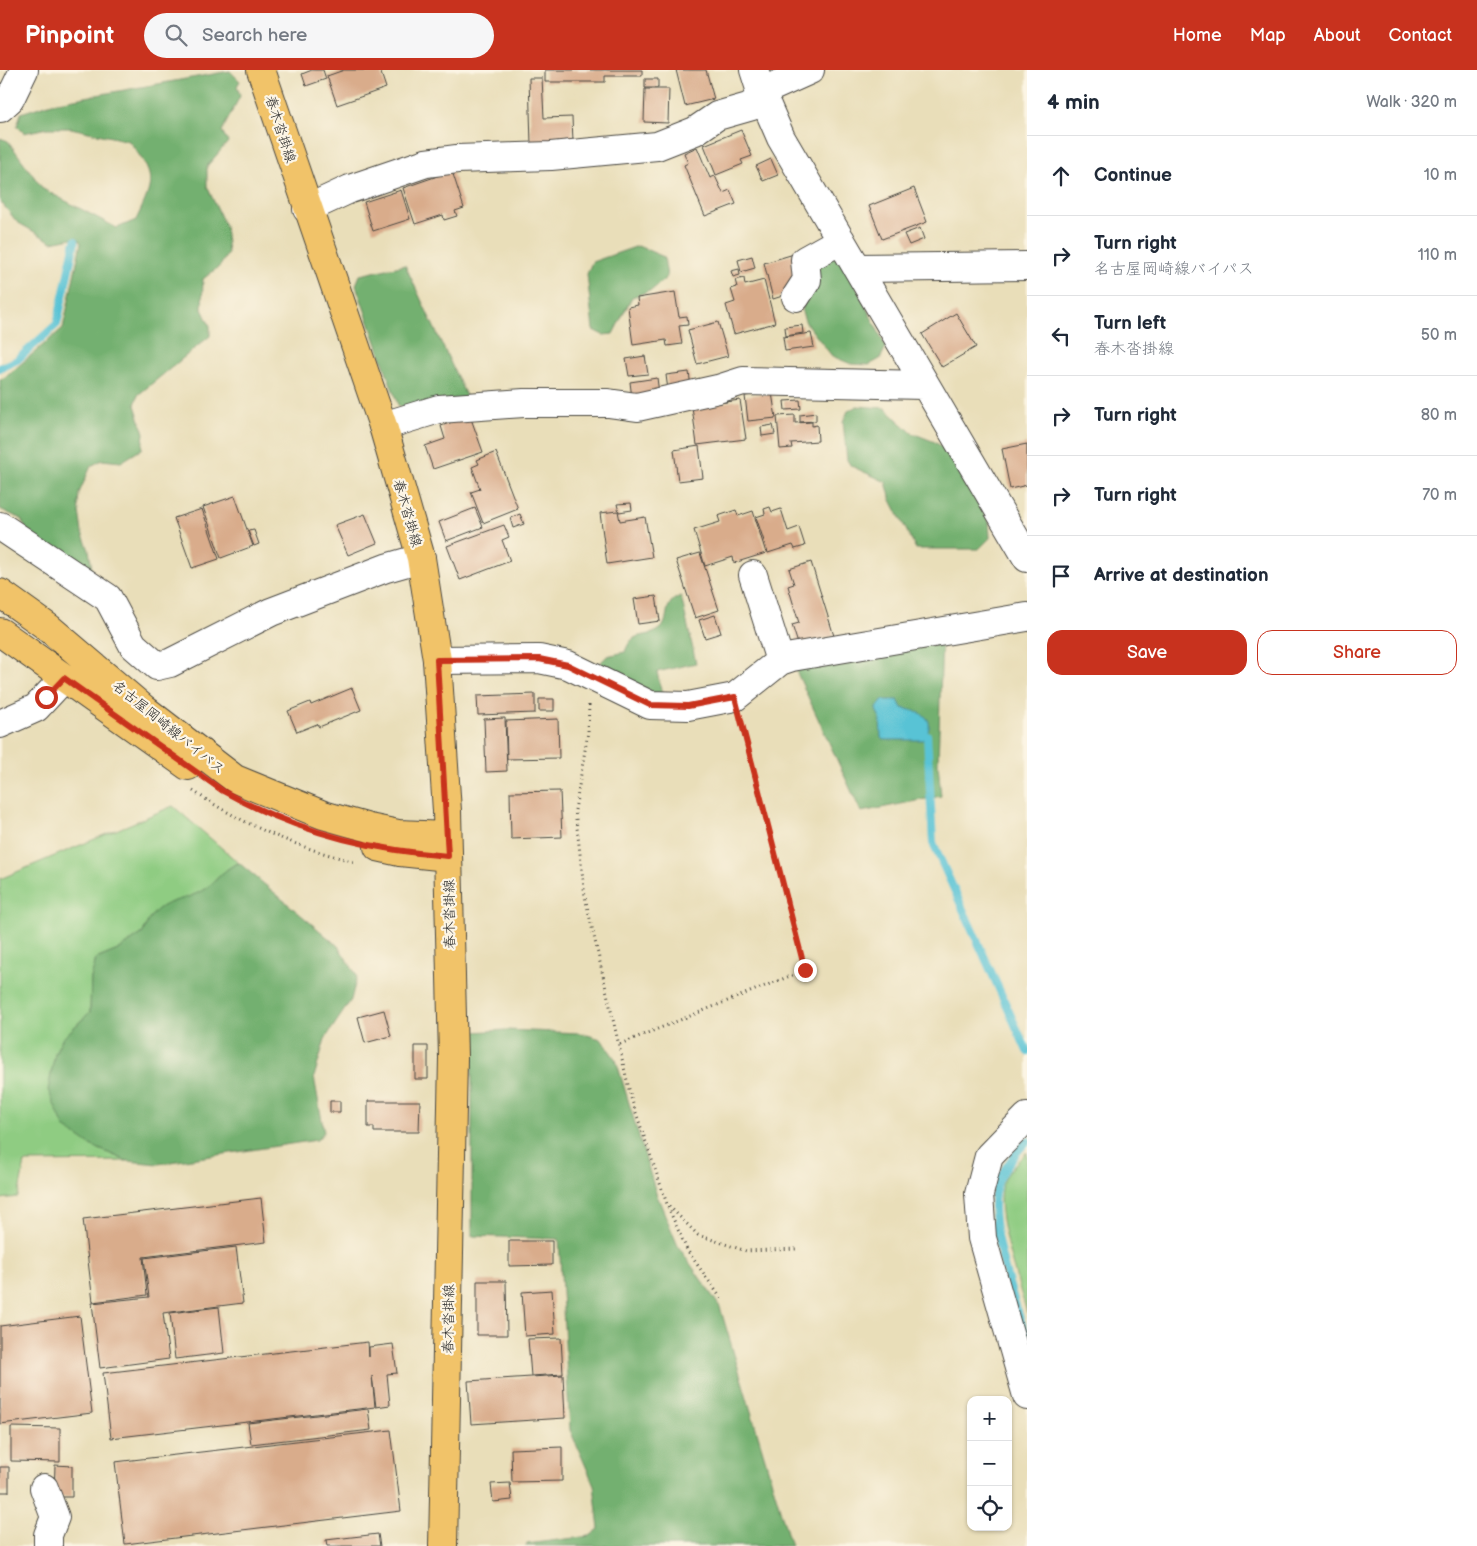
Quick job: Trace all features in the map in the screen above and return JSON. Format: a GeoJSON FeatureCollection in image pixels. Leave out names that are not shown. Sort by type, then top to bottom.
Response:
{"type":"FeatureCollection","features":[{"type":"Feature","properties":{"kind":"main road","name":"春木沓掛線"},"geometry":{"type":"LineString","coordinates":[[262,70],[307,209],[383,426],[421,558],[437,660],[447,846],[454,1058],[443,1546]]}},
{"type":"Feature","properties":{"kind":"main road","name":"名古屋岡崎線バイパス"},"geometry":{"type":"LineString","coordinates":[[0,593],[49,628],[144,709],[235,779],[323,816],[447,846]]}},
{"type":"Feature","properties":{"kind":"main road","name":"名古屋岡崎線バイパス"},"geometry":{"type":"LineString","coordinates":[[0,632],[223,791],[250,807],[324,834],[400,852],[447,846]]}},
{"type":"Feature","properties":{"kind":"street"},"geometry":{"type":"LineString","coordinates":[[0,108],[10,99],[24,70]]}},
{"type":"Feature","properties":{"kind":"street"},"geometry":{"type":"LineString","coordinates":[[758,81],[810,70]]}},
{"type":"Feature","properties":{"kind":"street"},"geometry":{"type":"LineString","coordinates":[[307,209],[350,189],[426,163],[457,159],[551,156],[657,146],[695,131],[717,116],[752,106],[758,81]]}},
{"type":"Feature","properties":{"kind":"street"},"geometry":{"type":"LineString","coordinates":[[758,81],[782,138],[924,385],[1027,558]]}},
{"type":"Feature","properties":{"kind":"street"},"geometry":{"type":"LineString","coordinates":[[796,297],[807,280],[805,260],[841,240]]}},
{"type":"Feature","properties":{"kind":"street"},"geometry":{"type":"LineString","coordinates":[[858,268],[1027,266]]}},
{"type":"Feature","properties":{"kind":"street"},"geometry":{"type":"LineString","coordinates":[[383,426],[439,409],[524,403],[608,403],[637,407],[718,389],[743,381],[924,385]]}},
{"type":"Feature","properties":{"kind":"street"},"geometry":{"type":"LineString","coordinates":[[0,526],[108,598],[133,645],[157,666],[170,663],[270,612],[386,568],[421,558]]}},
{"type":"Feature","properties":{"kind":"street"},"geometry":{"type":"LineString","coordinates":[[752,575],[780,661]]}},
{"type":"Feature","properties":{"kind":"street"},"geometry":{"type":"LineString","coordinates":[[437,660],[539,659],[568,665],[650,705],[688,706],[735,697],[780,661],[1027,617]]}},
{"type":"Feature","properties":{"kind":"street"},"geometry":{"type":"LineString","coordinates":[[7,714],[36,708],[64,678]]}},
{"type":"Feature","properties":{"kind":"street"},"geometry":{"type":"LineString","coordinates":[[1027,1117],[989,1156],[978,1194],[982,1238],[1027,1396]]}},
{"type":"Feature","properties":{"kind":"street"},"geometry":{"type":"LineString","coordinates":[[44,1488],[56,1517],[48,1535],[48,1546]]}},
{"type":"Feature","properties":{"kind":"path"},"geometry":{"type":"LineString","coordinates":[[590,675],[588,732],[575,810],[585,897],[620,1044],[630,1098],[667,1204],[687,1250],[723,1301]]}},
{"type":"Feature","properties":{"kind":"path"},"geometry":{"type":"LineString","coordinates":[[620,1044],[805,970],[735,697]]}},
{"type":"Feature","properties":{"kind":"path"},"geometry":{"type":"LineString","coordinates":[[667,1204],[698,1235],[746,1251],[797,1249]]}},
{"type":"Feature","properties":{"kind":"green space"},"geometry":{"type":"Polygon","coordinates":[[[230,71],[240,81],[237,86],[240,96],[222,131],[228,142],[207,166],[207,186],[225,226],[228,253],[220,266],[203,279],[202,309],[210,326],[210,336],[138,395],[135,405],[144,433],[142,449],[121,462],[102,460],[91,466],[79,493],[78,504],[82,533],[89,550],[92,569],[88,576],[28,533],[21,519],[0,509],[0,380],[63,328],[81,243],[77,237],[52,242],[17,222],[0,201],[0,138],[8,141],[43,189],[117,228],[136,220],[149,187],[148,171],[129,141],[71,128],[47,128],[24,133],[17,126],[21,113],[52,103],[230,71]]]}},
{"type":"Feature","properties":{"kind":"green space"},"geometry":{"type":"Polygon","coordinates":[[[638,246],[664,257],[667,277],[652,290],[632,297],[613,334],[603,335],[593,330],[587,274],[592,262],[638,246]]]}},
{"type":"Feature","properties":{"kind":"green space"},"geometry":{"type":"Polygon","coordinates":[[[839,252],[886,347],[880,359],[869,365],[851,364],[832,356],[806,323],[802,312],[811,265],[839,252]]]}},
{"type":"Feature","properties":{"kind":"green space"},"geometry":{"type":"Polygon","coordinates":[[[405,265],[467,398],[406,411],[398,405],[356,285],[360,275],[405,265]]]}},
{"type":"Feature","properties":{"kind":"green space"},"geometry":{"type":"Polygon","coordinates":[[[857,406],[885,408],[912,433],[935,442],[949,453],[989,521],[990,538],[979,549],[916,549],[891,500],[886,482],[851,466],[847,460],[843,422],[848,411],[857,406]]]}},
{"type":"Feature","properties":{"kind":"green space"},"geometry":{"type":"Polygon","coordinates":[[[681,596],[696,663],[657,672],[663,698],[603,673],[601,662],[607,656],[625,652],[631,640],[659,630],[665,622],[668,607],[675,599],[681,596]]]}},
{"type":"Feature","properties":{"kind":"green space"},"geometry":{"type":"Polygon","coordinates":[[[942,636],[938,763],[941,796],[861,812],[792,662],[942,636]]]}},
{"type":"Feature","properties":{"kind":"green space"},"geometry":{"type":"Polygon","coordinates":[[[173,806],[239,863],[229,868],[211,885],[197,894],[162,907],[148,921],[143,933],[118,950],[96,959],[91,978],[90,1012],[62,1039],[55,1053],[90,1145],[127,1161],[25,1162],[18,1197],[0,1199],[0,879],[173,806]]]}},
{"type":"Feature","properties":{"kind":"green space"},"geometry":{"type":"Polygon","coordinates":[[[239,863],[338,946],[357,976],[351,1000],[325,1039],[314,1077],[324,1132],[317,1140],[158,1164],[127,1161],[90,1145],[64,1127],[48,1090],[55,1053],[62,1039],[90,1012],[91,978],[96,959],[118,950],[143,933],[148,921],[162,906],[197,894],[211,885],[229,868],[239,863]]]}},
{"type":"Feature","properties":{"kind":"green space"},"geometry":{"type":"Polygon","coordinates":[[[506,1030],[580,1033],[601,1039],[616,1060],[656,1193],[678,1246],[720,1307],[791,1546],[525,1546],[527,1544],[590,1536],[599,1529],[594,1485],[570,1430],[559,1239],[472,1236],[472,1032],[506,1030]]]}},
{"type":"Feature","properties":{"kind":"green space"},"geometry":{"type":"Polygon","coordinates":[[[1027,1152],[1027,1313],[1008,1248],[1000,1197],[1002,1185],[1007,1175],[1027,1152]]]}},
{"type":"Feature","properties":{"kind":"water"},"geometry":{"type":"Polygon","coordinates":[[[882,700],[898,700],[902,708],[926,717],[929,721],[929,726],[923,740],[884,740],[881,738],[880,718],[876,710],[882,700]]]}},
{"type":"Feature","properties":{"kind":"building"},"geometry":{"type":"Polygon","coordinates":[[[312,70],[323,70],[326,79],[306,86],[302,74],[312,70]]]}},
{"type":"Feature","properties":{"kind":"building"},"geometry":{"type":"Polygon","coordinates":[[[344,70],[380,70],[386,88],[337,105],[327,76],[344,70]]]}},
{"type":"Feature","properties":{"kind":"building"},"geometry":{"type":"Polygon","coordinates":[[[545,70],[642,70],[642,76],[605,76],[605,82],[545,82],[545,70]]]}},
{"type":"Feature","properties":{"kind":"building"},"geometry":{"type":"Polygon","coordinates":[[[676,70],[706,70],[714,99],[685,106],[676,70]]]}},
{"type":"Feature","properties":{"kind":"building"},"geometry":{"type":"Polygon","coordinates":[[[529,78],[542,78],[544,118],[572,117],[573,142],[531,144],[529,78]]]}},
{"type":"Feature","properties":{"kind":"building"},"geometry":{"type":"Polygon","coordinates":[[[645,79],[658,79],[658,88],[645,88],[645,79]]]}},
{"type":"Feature","properties":{"kind":"building"},"geometry":{"type":"Polygon","coordinates":[[[645,89],[669,89],[668,123],[644,122],[645,89]]]}},
{"type":"Feature","properties":{"kind":"building"},"geometry":{"type":"Polygon","coordinates":[[[741,130],[752,156],[741,160],[743,164],[716,175],[704,145],[741,130]]]}},
{"type":"Feature","properties":{"kind":"building"},"geometry":{"type":"Polygon","coordinates":[[[697,147],[710,178],[715,176],[723,193],[730,190],[736,204],[705,216],[684,165],[688,163],[684,153],[697,147]]]}},
{"type":"Feature","properties":{"kind":"building"},"geometry":{"type":"Polygon","coordinates":[[[771,159],[778,175],[763,181],[756,166],[771,159]]]}},
{"type":"Feature","properties":{"kind":"building"},"geometry":{"type":"Polygon","coordinates":[[[452,171],[464,208],[455,211],[457,216],[444,220],[443,215],[415,224],[403,188],[452,171]]]}},
{"type":"Feature","properties":{"kind":"building"},"geometry":{"type":"Polygon","coordinates":[[[914,188],[927,222],[882,239],[869,206],[914,188]]]}},
{"type":"Feature","properties":{"kind":"building"},"geometry":{"type":"Polygon","coordinates":[[[401,190],[410,219],[373,231],[364,202],[401,190]]]}},
{"type":"Feature","properties":{"kind":"building"},"geometry":{"type":"Polygon","coordinates":[[[920,228],[924,239],[909,245],[904,234],[920,228]]]}},
{"type":"Feature","properties":{"kind":"building"},"geometry":{"type":"Polygon","coordinates":[[[794,254],[801,279],[789,294],[773,299],[764,263],[794,254]]]}},
{"type":"Feature","properties":{"kind":"building"},"geometry":{"type":"Polygon","coordinates":[[[752,256],[755,268],[741,272],[738,260],[752,256]]]}},
{"type":"Feature","properties":{"kind":"building"},"geometry":{"type":"Polygon","coordinates":[[[739,269],[740,275],[733,277],[731,271],[739,269]]]}},
{"type":"Feature","properties":{"kind":"building"},"geometry":{"type":"Polygon","coordinates":[[[744,278],[745,285],[764,280],[775,323],[734,334],[726,305],[735,302],[731,289],[737,287],[735,280],[744,278]]]}},
{"type":"Feature","properties":{"kind":"building"},"geometry":{"type":"Polygon","coordinates":[[[675,292],[679,317],[687,316],[688,325],[679,326],[682,344],[667,346],[666,340],[633,345],[628,307],[638,305],[637,298],[675,292]]]}},
{"type":"Feature","properties":{"kind":"building"},"geometry":{"type":"Polygon","coordinates":[[[956,313],[976,347],[942,367],[922,334],[956,313]]]}},
{"type":"Feature","properties":{"kind":"building"},"geometry":{"type":"Polygon","coordinates":[[[718,322],[728,356],[697,364],[688,330],[718,322]]]}},
{"type":"Feature","properties":{"kind":"building"},"geometry":{"type":"Polygon","coordinates":[[[802,325],[803,333],[786,336],[785,327],[802,325]]]}},
{"type":"Feature","properties":{"kind":"building"},"geometry":{"type":"Polygon","coordinates":[[[811,333],[814,347],[785,351],[783,337],[811,333]]]}},
{"type":"Feature","properties":{"kind":"building"},"geometry":{"type":"Polygon","coordinates":[[[645,356],[648,374],[629,376],[626,359],[645,356]]]}},
{"type":"Feature","properties":{"kind":"building"},"geometry":{"type":"Polygon","coordinates":[[[689,372],[691,387],[668,390],[666,375],[689,372]]]}},
{"type":"Feature","properties":{"kind":"building"},"geometry":{"type":"Polygon","coordinates":[[[657,378],[659,393],[632,398],[630,382],[657,378]]]}},
{"type":"Feature","properties":{"kind":"building"},"geometry":{"type":"Polygon","coordinates":[[[772,393],[776,418],[748,421],[745,396],[772,393]]]}},
{"type":"Feature","properties":{"kind":"building"},"geometry":{"type":"Polygon","coordinates":[[[740,400],[746,439],[697,445],[692,407],[740,400]]]}},
{"type":"Feature","properties":{"kind":"building"},"geometry":{"type":"Polygon","coordinates":[[[800,400],[801,409],[785,410],[784,401],[800,400]]]}},
{"type":"Feature","properties":{"kind":"building"},"geometry":{"type":"Polygon","coordinates":[[[816,413],[816,421],[800,422],[800,415],[816,413]]]}},
{"type":"Feature","properties":{"kind":"building"},"geometry":{"type":"Polygon","coordinates":[[[795,415],[795,423],[812,422],[812,426],[817,425],[818,441],[791,443],[792,448],[780,449],[777,416],[795,415]]]}},
{"type":"Feature","properties":{"kind":"building"},"geometry":{"type":"Polygon","coordinates":[[[470,416],[483,452],[433,469],[425,446],[445,439],[441,426],[470,416]]]}},
{"type":"Feature","properties":{"kind":"building"},"geometry":{"type":"Polygon","coordinates":[[[773,425],[775,434],[762,436],[761,427],[773,425]]]}},
{"type":"Feature","properties":{"kind":"building"},"geometry":{"type":"Polygon","coordinates":[[[1027,444],[1027,485],[1010,489],[1002,449],[1027,444]]]}},
{"type":"Feature","properties":{"kind":"building"},"geometry":{"type":"Polygon","coordinates":[[[699,446],[703,478],[678,481],[674,450],[699,446]]]}},
{"type":"Feature","properties":{"kind":"building"},"geometry":{"type":"Polygon","coordinates":[[[496,452],[518,509],[483,523],[471,492],[480,489],[472,467],[479,464],[477,460],[496,452]]]}},
{"type":"Feature","properties":{"kind":"building"},"geometry":{"type":"Polygon","coordinates":[[[235,496],[253,546],[221,558],[203,507],[235,496]]]}},
{"type":"Feature","properties":{"kind":"building"},"geometry":{"type":"Polygon","coordinates":[[[631,503],[632,510],[619,512],[617,504],[631,503]]]}},
{"type":"Feature","properties":{"kind":"building"},"geometry":{"type":"Polygon","coordinates":[[[770,507],[772,512],[781,509],[788,531],[799,527],[805,546],[795,549],[793,545],[768,553],[756,517],[765,514],[764,509],[770,507]]]}},
{"type":"Feature","properties":{"kind":"building"},"geometry":{"type":"Polygon","coordinates":[[[475,508],[483,527],[446,541],[439,522],[475,508]]]}},
{"type":"Feature","properties":{"kind":"building"},"geometry":{"type":"Polygon","coordinates":[[[202,509],[219,559],[192,568],[174,518],[202,509]]]}},
{"type":"Feature","properties":{"kind":"building"},"geometry":{"type":"Polygon","coordinates":[[[736,510],[738,516],[753,511],[766,553],[734,563],[733,557],[705,566],[694,530],[720,522],[718,516],[736,510]]]}},
{"type":"Feature","properties":{"kind":"building"},"geometry":{"type":"Polygon","coordinates":[[[618,511],[620,521],[645,517],[652,557],[607,564],[600,513],[618,511]]]}},
{"type":"Feature","properties":{"kind":"building"},"geometry":{"type":"Polygon","coordinates":[[[365,514],[377,543],[348,555],[335,525],[365,514]]]}},
{"type":"Feature","properties":{"kind":"building"},"geometry":{"type":"Polygon","coordinates":[[[520,514],[524,524],[513,528],[510,518],[520,514]]]}},
{"type":"Feature","properties":{"kind":"building"},"geometry":{"type":"Polygon","coordinates":[[[504,525],[509,537],[502,540],[510,561],[460,580],[447,546],[504,525]]]}},
{"type":"Feature","properties":{"kind":"building"},"geometry":{"type":"Polygon","coordinates":[[[254,530],[259,544],[254,546],[248,531],[254,530]]]}},
{"type":"Feature","properties":{"kind":"building"},"geometry":{"type":"Polygon","coordinates":[[[700,553],[719,610],[695,618],[676,560],[700,553]]]}},
{"type":"Feature","properties":{"kind":"building"},"geometry":{"type":"Polygon","coordinates":[[[811,562],[834,636],[799,647],[792,625],[799,623],[788,586],[794,584],[789,569],[811,562]]]}},
{"type":"Feature","properties":{"kind":"building"},"geometry":{"type":"Polygon","coordinates":[[[656,596],[660,621],[638,624],[634,599],[656,596]]]}},
{"type":"Feature","properties":{"kind":"building"},"geometry":{"type":"Polygon","coordinates":[[[715,615],[721,633],[705,638],[699,620],[715,615]]]}},
{"type":"Feature","properties":{"kind":"building"},"geometry":{"type":"Polygon","coordinates":[[[352,688],[361,710],[319,727],[317,724],[297,732],[288,711],[310,702],[311,705],[352,688]]]}},
{"type":"Feature","properties":{"kind":"building"},"geometry":{"type":"Polygon","coordinates":[[[535,694],[535,713],[478,715],[477,696],[535,694]]]}},
{"type":"Feature","properties":{"kind":"building"},"geometry":{"type":"Polygon","coordinates":[[[539,699],[554,699],[554,711],[539,711],[539,699]]]}},
{"type":"Feature","properties":{"kind":"building"},"geometry":{"type":"Polygon","coordinates":[[[505,718],[507,771],[486,772],[484,719],[505,718]]]}},
{"type":"Feature","properties":{"kind":"building"},"geometry":{"type":"Polygon","coordinates":[[[558,719],[559,758],[507,759],[506,721],[558,719]]]}},
{"type":"Feature","properties":{"kind":"building"},"geometry":{"type":"Polygon","coordinates":[[[560,791],[562,837],[511,839],[510,792],[560,791]]]}},
{"type":"Feature","properties":{"kind":"building"},"geometry":{"type":"Polygon","coordinates":[[[384,1010],[391,1036],[365,1043],[358,1017],[384,1010]]]}},
{"type":"Feature","properties":{"kind":"building"},"geometry":{"type":"Polygon","coordinates":[[[415,1046],[428,1046],[428,1079],[415,1079],[415,1046]]]}},
{"type":"Feature","properties":{"kind":"building"},"geometry":{"type":"Polygon","coordinates":[[[330,1101],[340,1101],[340,1112],[330,1112],[330,1101]]]}},
{"type":"Feature","properties":{"kind":"building"},"geometry":{"type":"Polygon","coordinates":[[[368,1101],[420,1101],[419,1132],[374,1132],[374,1127],[368,1127],[368,1101]]]}},
{"type":"Feature","properties":{"kind":"building"},"geometry":{"type":"Polygon","coordinates":[[[261,1198],[266,1242],[143,1257],[147,1295],[93,1302],[83,1219],[261,1198]]]}},
{"type":"Feature","properties":{"kind":"building"},"geometry":{"type":"Polygon","coordinates":[[[509,1241],[552,1241],[552,1265],[509,1266],[509,1241]]]}},
{"type":"Feature","properties":{"kind":"building"},"geometry":{"type":"Polygon","coordinates":[[[236,1247],[243,1303],[163,1313],[169,1359],[100,1368],[92,1303],[149,1297],[144,1258],[236,1247]]]}},
{"type":"Feature","properties":{"kind":"building"},"geometry":{"type":"Polygon","coordinates":[[[477,1281],[506,1281],[507,1335],[477,1335],[477,1281]]]}},
{"type":"Feature","properties":{"kind":"building"},"geometry":{"type":"Polygon","coordinates":[[[552,1290],[555,1334],[525,1336],[522,1292],[552,1290]]]}},
{"type":"Feature","properties":{"kind":"building"},"geometry":{"type":"Polygon","coordinates":[[[219,1307],[224,1353],[175,1359],[170,1313],[219,1307]]]}},
{"type":"Feature","properties":{"kind":"building"},"geometry":{"type":"Polygon","coordinates":[[[80,1316],[92,1413],[0,1424],[0,1326],[80,1316]]]}},
{"type":"Feature","properties":{"kind":"building"},"geometry":{"type":"Polygon","coordinates":[[[561,1338],[563,1374],[531,1376],[528,1339],[561,1338]]]}},
{"type":"Feature","properties":{"kind":"building"},"geometry":{"type":"Polygon","coordinates":[[[368,1342],[369,1357],[369,1347],[393,1344],[397,1373],[387,1374],[390,1405],[376,1407],[372,1376],[375,1407],[111,1438],[103,1373],[368,1342]]]}},
{"type":"Feature","properties":{"kind":"building"},"geometry":{"type":"Polygon","coordinates":[[[563,1375],[565,1418],[471,1424],[468,1381],[563,1375]]]}},
{"type":"Feature","properties":{"kind":"building"},"geometry":{"type":"Polygon","coordinates":[[[368,1409],[371,1430],[251,1444],[248,1423],[368,1409]]]}},
{"type":"Feature","properties":{"kind":"building"},"geometry":{"type":"Polygon","coordinates":[[[11,1427],[60,1428],[60,1462],[11,1461],[11,1427]]]}},
{"type":"Feature","properties":{"kind":"building"},"geometry":{"type":"Polygon","coordinates":[[[391,1430],[401,1511],[125,1544],[115,1462],[391,1430]]]}},
{"type":"Feature","properties":{"kind":"building"},"geometry":{"type":"Polygon","coordinates":[[[562,1447],[562,1481],[512,1482],[511,1449],[562,1447]]]}},
{"type":"Feature","properties":{"kind":"building"},"geometry":{"type":"Polygon","coordinates":[[[55,1465],[72,1466],[72,1497],[54,1497],[55,1465]]]}},
{"type":"Feature","properties":{"kind":"building"},"geometry":{"type":"Polygon","coordinates":[[[0,1467],[9,1467],[9,1492],[0,1492],[0,1467]]]}},
{"type":"Feature","properties":{"kind":"building"},"geometry":{"type":"Polygon","coordinates":[[[510,1483],[512,1500],[493,1502],[491,1484],[510,1483]]]}},
{"type":"Feature","properties":{"kind":"building"},"geometry":{"type":"Polygon","coordinates":[[[378,1534],[380,1546],[327,1546],[326,1540],[378,1534]]]}},
{"type":"Feature","properties":{"kind":"waterway"},"geometry":{"type":"LineString","coordinates":[[0,368],[17,360],[57,324],[75,241]]}},
{"type":"Feature","properties":{"kind":"waterway"},"geometry":{"type":"LineString","coordinates":[[927,735],[933,843],[1027,1051]]}},
{"type":"Feature","properties":{"kind":"waterway"},"geometry":{"type":"LineString","coordinates":[[1027,1141],[1006,1167],[997,1185],[994,1200],[998,1240],[1003,1262],[1027,1340]]}},
{"type":"Feature","properties":{"kind":"route"},"geometry":{"type":"LineString","coordinates":[[46,697],[64,678],[223,791],[250,807],[324,834],[400,852],[448,856],[443,737],[437,660],[539,659],[568,665],[650,705],[688,706],[735,697],[805,970]]}}]}
